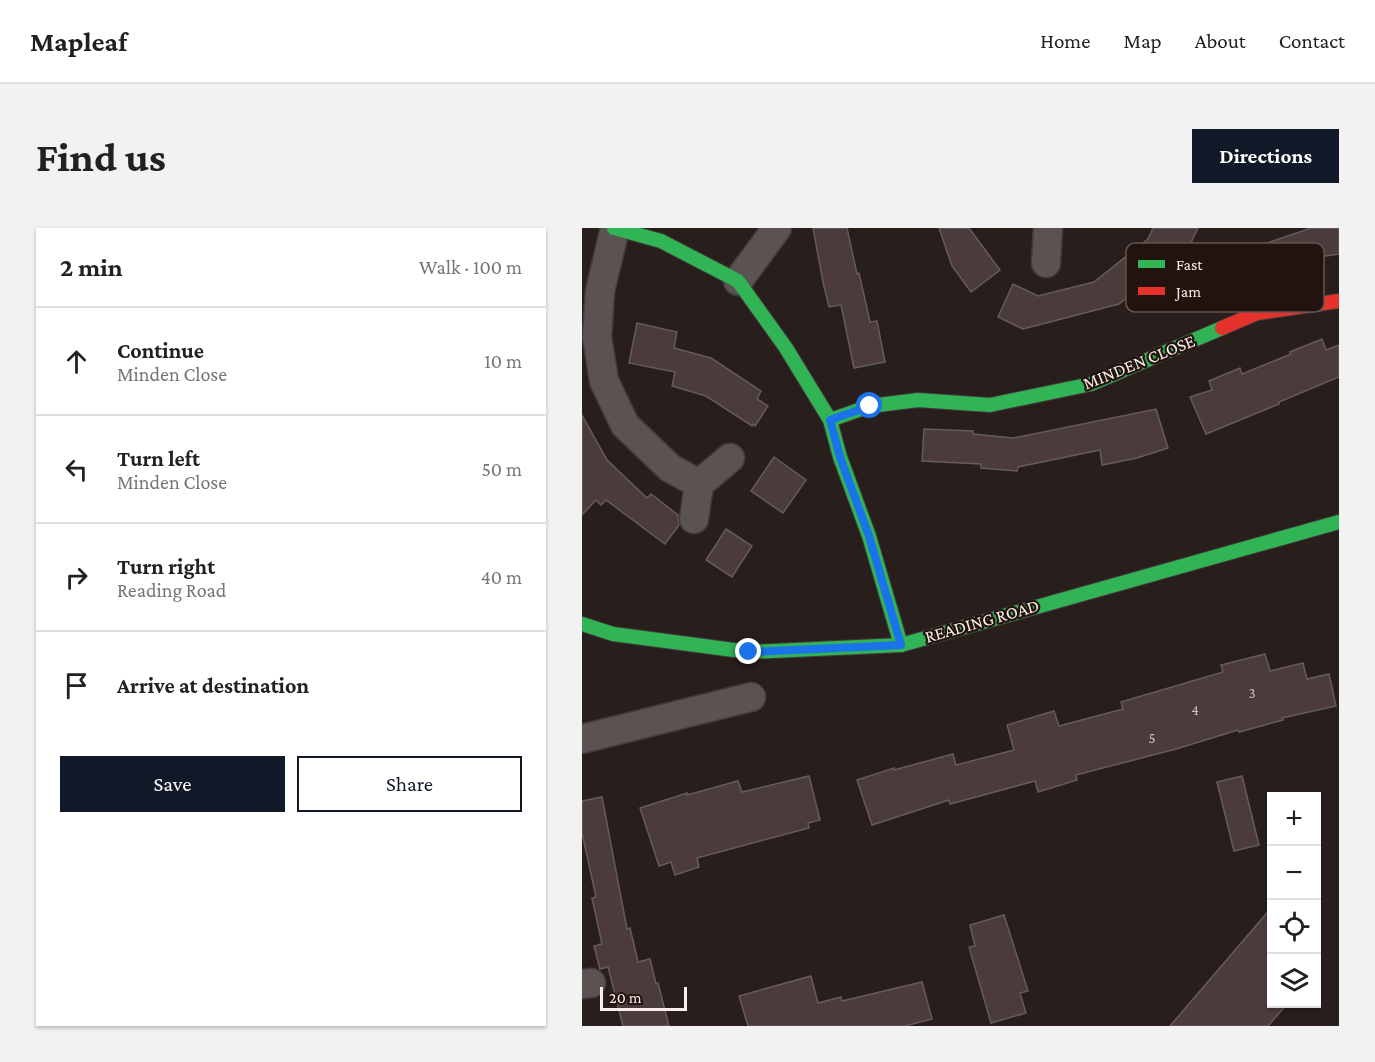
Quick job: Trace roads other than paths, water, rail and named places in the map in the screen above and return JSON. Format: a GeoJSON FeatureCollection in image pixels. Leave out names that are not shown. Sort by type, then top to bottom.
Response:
{"type":"FeatureCollection","features":[{"type":"Feature","properties":{"kind":"street"},"geometry":{"type":"LineString","coordinates":[[699,484],[670,468],[625,425],[604,381],[597,337],[600,291],[615,228],[662,241],[738,281],[786,348],[830,420],[840,457],[869,536],[901,645]]}},
{"type":"Feature","properties":{"kind":"street"},"geometry":{"type":"LineString","coordinates":[[738,281],[777,228]]}},
{"type":"Feature","properties":{"kind":"street"},"geometry":{"type":"LineString","coordinates":[[1046,263],[1048,228]]}},
{"type":"Feature","properties":{"kind":"street","name":"MINDEN CLOSE"},"geometry":{"type":"LineString","coordinates":[[1324,303],[1339,301]]}},
{"type":"Feature","properties":{"kind":"street","name":"MINDEN CLOSE"},"geometry":{"type":"LineString","coordinates":[[830,420],[870,406],[918,400],[990,405],[1091,384],[1264,312]]}},
{"type":"Feature","properties":{"kind":"street"},"geometry":{"type":"LineString","coordinates":[[694,519],[699,484],[730,458]]}},
{"type":"Feature","properties":{"kind":"street","name":"READING ROAD"},"geometry":{"type":"LineString","coordinates":[[582,624],[613,634],[749,652],[901,645],[1339,522]]}},
{"type":"Feature","properties":{"kind":"street"},"geometry":{"type":"LineString","coordinates":[[582,739],[752,697]]}}]}
